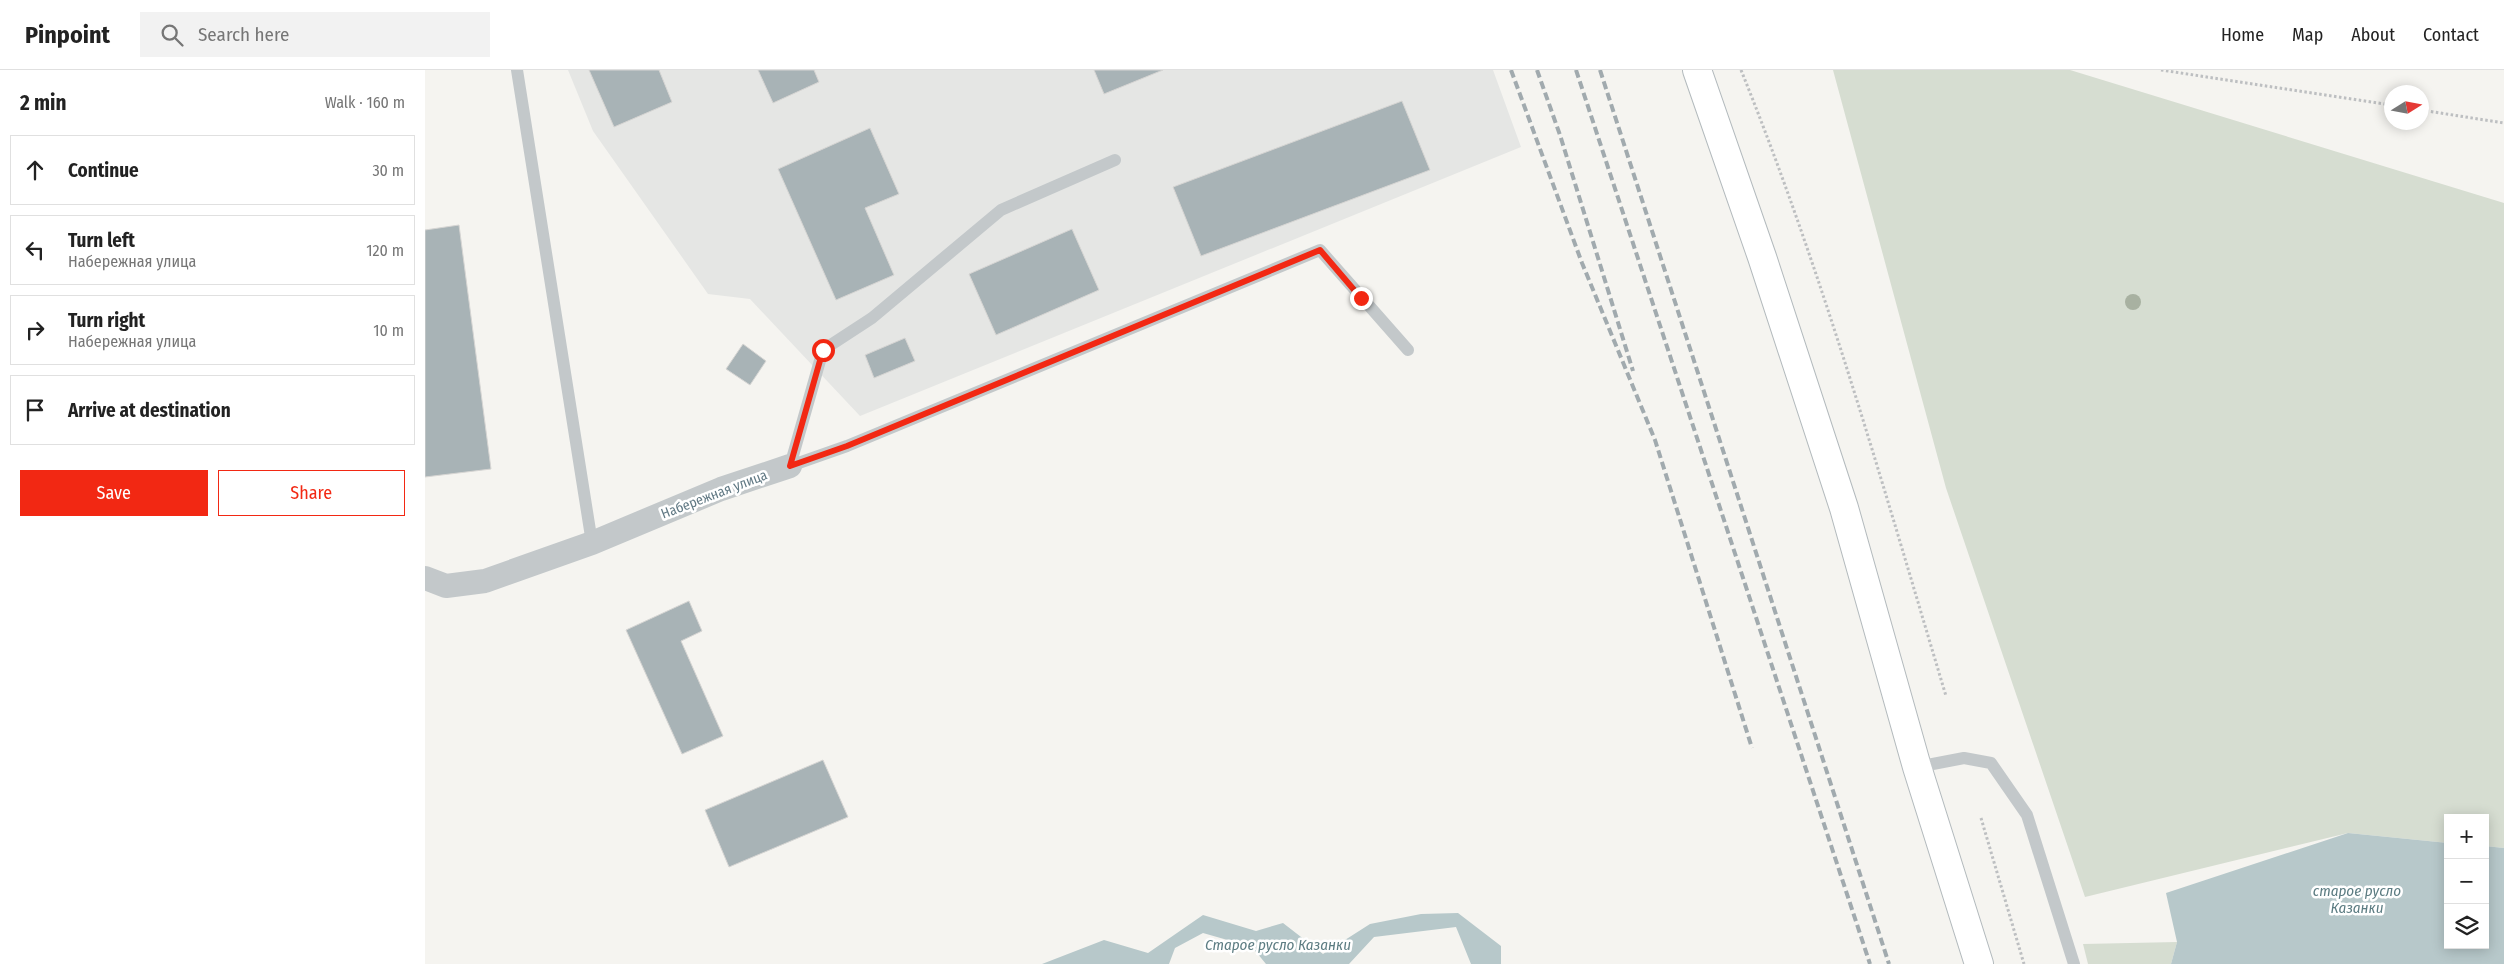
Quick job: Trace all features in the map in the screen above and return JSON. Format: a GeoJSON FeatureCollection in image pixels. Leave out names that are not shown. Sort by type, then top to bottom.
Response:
{"type":"FeatureCollection","features":[{"type":"Feature","properties":{"kind":"main road"},"geometry":{"type":"LineString","coordinates":[[1697,70],[1765,266],[1844,508],[1917,767],[1979,964]]}},
{"type":"Feature","properties":{"kind":"street","name":"Набережная улица"},"geometry":{"type":"LineString","coordinates":[[425,578],[445,586],[485,582],[592,543],[721,489],[790,466]]}},
{"type":"Feature","properties":{"kind":"lane"},"geometry":{"type":"LineString","coordinates":[[517,70],[592,543]]}},
{"type":"Feature","properties":{"kind":"lane"},"geometry":{"type":"LineString","coordinates":[[790,466],[823,350],[872,318],[1001,210],[1115,160]]}},
{"type":"Feature","properties":{"kind":"lane","name":"Набережная улица"},"geometry":{"type":"LineString","coordinates":[[790,466],[847,446],[1320,250],[1408,350]]}},
{"type":"Feature","properties":{"kind":"lane"},"geometry":{"type":"LineString","coordinates":[[1917,767],[1964,758],[1991,764],[2027,815],[2075,964]]}},
{"type":"Feature","properties":{"kind":"path"},"geometry":{"type":"LineString","coordinates":[[1741,70],[1781,168],[1885,493],[1945,696]]}},
{"type":"Feature","properties":{"kind":"path"},"geometry":{"type":"LineString","coordinates":[[2161,70],[2384,105]]}},
{"type":"Feature","properties":{"kind":"path"},"geometry":{"type":"LineString","coordinates":[[2429,111],[2504,123]]}},
{"type":"Feature","properties":{"kind":"path"},"geometry":{"type":"LineString","coordinates":[[1981,818],[2024,964]]}},
{"type":"Feature","properties":{"kind":"shaded area"},"geometry":{"type":"Polygon","coordinates":[[[568,70],[1493,70],[1521,147],[860,416],[750,299],[708,294],[593,131],[568,70]]]}},
{"type":"Feature","properties":{"kind":"shaded area"},"geometry":{"type":"Polygon","coordinates":[[[1833,70],[2070,70],[2504,203],[2504,848],[2489,846],[2489,814],[2444,814],[2444,843],[2348,833],[2085,897],[1946,488],[1833,70]]]}},
{"type":"Feature","properties":{"kind":"shaded area"},"geometry":{"type":"Polygon","coordinates":[[[2177,942],[2171,964],[2088,964],[2083,944],[2177,942]]]}},
{"type":"Feature","properties":{"kind":"water","name":"старое русло Казанки"},"geometry":{"type":"Polygon","coordinates":[[[2348,833],[2444,843],[2444,949],[2489,949],[2489,846],[2504,848],[2504,964],[2171,964],[2177,942],[2166,893],[2348,833]]]}},
{"type":"Feature","properties":{"kind":"water","name":"Старое русло Казанки"},"geometry":{"type":"Polygon","coordinates":[[[1458,913],[1501,946],[1501,964],[1471,964],[1456,927],[1374,937],[1349,964],[1266,964],[1252,947],[1203,933],[1175,948],[1169,964],[1042,964],[1104,940],[1148,953],[1203,915],[1256,931],[1283,923],[1323,954],[1370,924],[1421,914],[1458,913]]]}},
{"type":"Feature","properties":{"kind":"building"},"geometry":{"type":"Polygon","coordinates":[[[589,70],[659,70],[672,102],[614,127],[589,70]]]}},
{"type":"Feature","properties":{"kind":"building"},"geometry":{"type":"Polygon","coordinates":[[[758,70],[814,70],[819,82],[773,103],[758,70]]]}},
{"type":"Feature","properties":{"kind":"building"},"geometry":{"type":"Polygon","coordinates":[[[1094,70],[1163,70],[1104,94],[1094,70]]]}},
{"type":"Feature","properties":{"kind":"building"},"geometry":{"type":"Polygon","coordinates":[[[1402,101],[1430,170],[1201,256],[1173,187],[1402,101]]]}},
{"type":"Feature","properties":{"kind":"building"},"geometry":{"type":"Polygon","coordinates":[[[870,128],[899,194],[865,208],[894,275],[836,300],[778,169],[870,128]]]}},
{"type":"Feature","properties":{"kind":"building"},"geometry":{"type":"Polygon","coordinates":[[[459,225],[491,469],[425,477],[425,230],[459,225]]]}},
{"type":"Feature","properties":{"kind":"building"},"geometry":{"type":"Polygon","coordinates":[[[1072,229],[1099,290],[996,335],[969,274],[1072,229]]]}},
{"type":"Feature","properties":{"kind":"building"},"geometry":{"type":"Polygon","coordinates":[[[905,338],[915,361],[874,378],[865,355],[905,338]]]}},
{"type":"Feature","properties":{"kind":"building"},"geometry":{"type":"Polygon","coordinates":[[[743,344],[766,361],[750,385],[726,369],[743,344]]]}},
{"type":"Feature","properties":{"kind":"building"},"geometry":{"type":"Polygon","coordinates":[[[689,601],[702,631],[681,641],[723,736],[682,754],[626,630],[689,601]]]}},
{"type":"Feature","properties":{"kind":"building"},"geometry":{"type":"Polygon","coordinates":[[[823,760],[848,817],[729,867],[705,810],[823,760]]]}},
{"type":"Feature","properties":{"kind":"railway"},"geometry":{"type":"LineString","coordinates":[[1511,70],[1582,263],[1655,440],[1752,748]]}},
{"type":"Feature","properties":{"kind":"railway"},"geometry":{"type":"LineString","coordinates":[[1537,70],[1560,135],[1633,371]]}},
{"type":"Feature","properties":{"kind":"railway"},"geometry":{"type":"LineString","coordinates":[[1576,70],[1870,964]]}},
{"type":"Feature","properties":{"kind":"railway"},"geometry":{"type":"LineString","coordinates":[[1600,70],[1889,964]]}},
{"type":"Feature","properties":{"kind":"route"},"geometry":{"type":"LineString","coordinates":[[823,350],[790,466],[847,446],[1320,250],[1361,298]]}}]}
